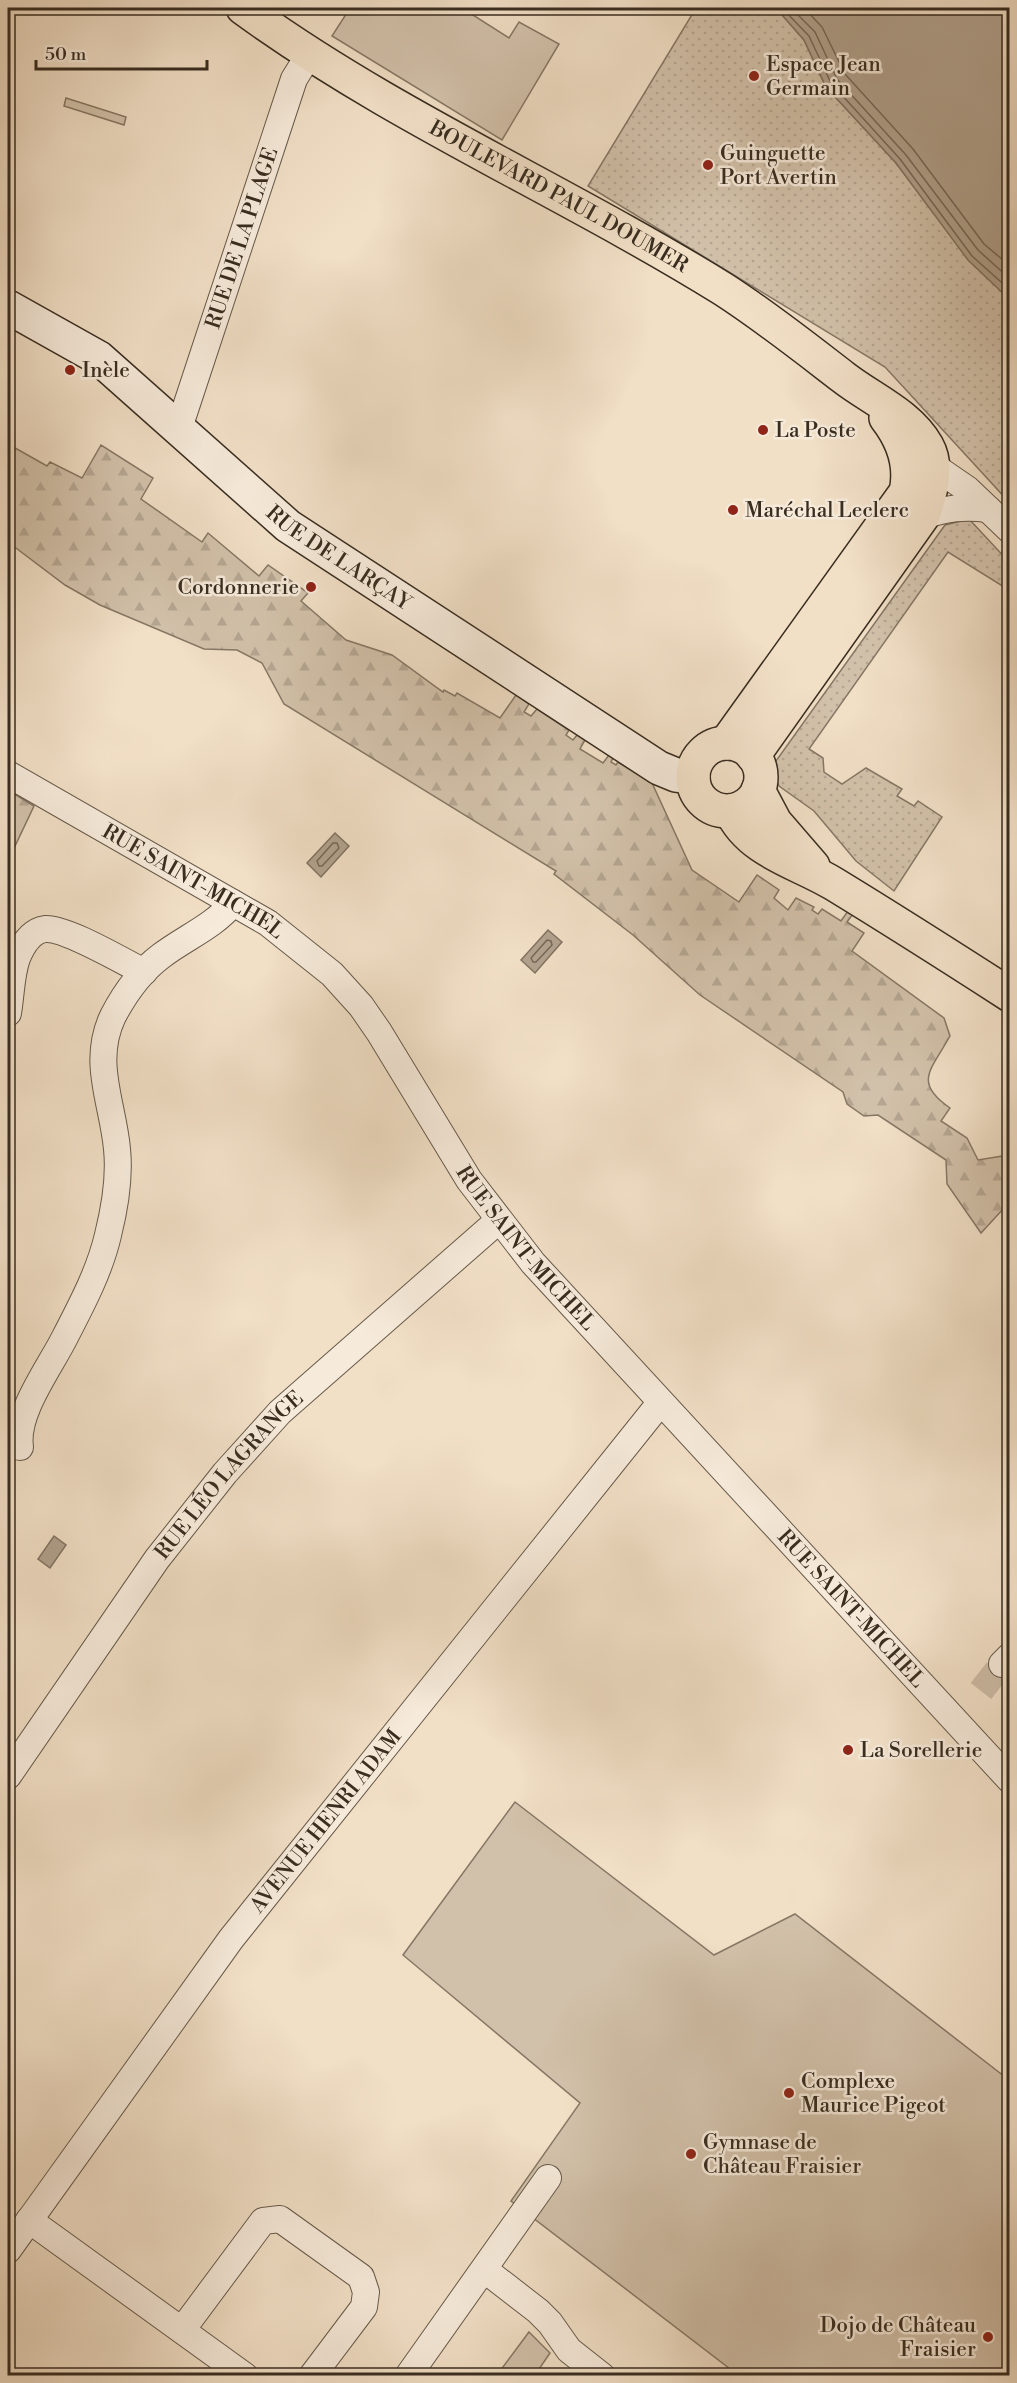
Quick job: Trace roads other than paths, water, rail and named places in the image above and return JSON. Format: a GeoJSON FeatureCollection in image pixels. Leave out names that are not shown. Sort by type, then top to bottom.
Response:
{"type":"FeatureCollection","features":[{"type":"Feature","properties":{"kind":"main road","name":"BOULEVARD PAUL DOUMER"},"geometry":{"type":"LineString","coordinates":[[243,8],[419,120],[724,290],[867,396]]}},
{"type":"Feature","properties":{"kind":"main road"},"geometry":{"type":"LineString","coordinates":[[740,750],[923,516],[932,487],[932,465],[928,448],[919,435],[898,415],[867,396]]}},
{"type":"Feature","properties":{"kind":"main road"},"geometry":{"type":"LineString","coordinates":[[740,750],[906,492],[908,469],[899,437],[867,396]]}},
{"type":"Feature","properties":{"kind":"main road"},"geometry":{"type":"LineString","coordinates":[[740,750],[760,772],[758,790],[752,801],[731,811],[710,807],[696,790],[693,777],[699,759],[706,751],[740,750]]}},
{"type":"Feature","properties":{"kind":"main road"},"geometry":{"type":"LineString","coordinates":[[758,790],[775,822],[798,850],[830,882]]}},
{"type":"Feature","properties":{"kind":"main road"},"geometry":{"type":"LineString","coordinates":[[731,811],[742,829],[757,843],[830,882],[1010,995]]}},
{"type":"Feature","properties":{"kind":"street","name":"RUE DE LA PLAGE"},"geometry":{"type":"LineString","coordinates":[[179,428],[294,80],[310,52]]}},
{"type":"Feature","properties":{"kind":"street","name":"RUE DE LARÇAY"},"geometry":{"type":"LineString","coordinates":[[8,307],[99,358],[288,526],[659,768],[676,775],[693,777]]}},
{"type":"Feature","properties":{"kind":"street"},"geometry":{"type":"LineString","coordinates":[[932,465],[967,489],[1010,530]]}},
{"type":"Feature","properties":{"kind":"street"},"geometry":{"type":"LineString","coordinates":[[923,516],[946,508],[964,506],[988,509]]}},
{"type":"Feature","properties":{"kind":"street","name":"RUE SAINT-MICHEL"},"geometry":{"type":"LineString","coordinates":[[8,774],[268,923],[300,946],[332,974],[361,1006],[456,1160],[533,1263],[1010,1780]]}},
{"type":"Feature","properties":{"kind":"street"},"geometry":{"type":"LineString","coordinates":[[20,1447],[22,1419],[78,1311],[108,1238],[114,1209],[118,1165],[102,1071],[102,1053],[113,1017],[144,972],[162,955],[214,922],[233,903]]}},
{"type":"Feature","properties":{"kind":"street"},"geometry":{"type":"LineString","coordinates":[[8,1013],[17,958],[34,933],[45,929],[66,934],[144,972]]}},
{"type":"Feature","properties":{"kind":"street","name":"RUE LÉO LAGRANGE"},"geometry":{"type":"LineString","coordinates":[[8,1776],[157,1559],[251,1443],[280,1412],[499,1220]]}},
{"type":"Feature","properties":{"kind":"street","name":"AVENUE HENRI ADAM"},"geometry":{"type":"LineString","coordinates":[[8,2250],[231,1939],[660,1403]]}},
{"type":"Feature","properties":{"kind":"street"},"geometry":{"type":"LineString","coordinates":[[408,2376],[548,2178]]}},
{"type":"Feature","properties":{"kind":"street"},"geometry":{"type":"LineString","coordinates":[[29,2220],[246,2376]]}},
{"type":"Feature","properties":{"kind":"street"},"geometry":{"type":"LineString","coordinates":[[182,2330],[263,2221],[280,2220],[361,2277],[366,2292],[364,2307],[312,2376]]}},
{"type":"Feature","properties":{"kind":"street"},"geometry":{"type":"LineString","coordinates":[[485,2270],[538,2311],[569,2350],[602,2376]]}},
{"type":"Feature","properties":{"kind":"water"},"geometry":{"type":"Polygon","coordinates":[[[776,8],[1009,8],[1009,299],[968,260],[896,163],[826,87],[804,40],[776,8]]]}},
{"type":"Feature","properties":{"kind":"water"},"geometry":{"type":"Polygon","coordinates":[[[335,833],[349,846],[321,877],[307,863],[335,833]]]}},
{"type":"Feature","properties":{"kind":"water"},"geometry":{"type":"Polygon","coordinates":[[[548,930],[562,942],[535,973],[521,960],[548,930]]]}},
{"type":"Feature","properties":{"kind":"water"},"geometry":{"type":"Polygon","coordinates":[[[54,1536],[66,1545],[50,1568],[38,1559],[54,1536]]]}},
{"type":"Feature","properties":{"kind":"tunnel"},"geometry":{"type":"LineString","coordinates":[[981,1691],[1002,1664]]}},
{"type":"Feature","properties":{"kind":"place","name":"Espace Jean Germain"},"geometry":{"type":"Point","coordinates":[754,76]}},
{"type":"Feature","properties":{"kind":"place","name":"Guinguette Port Avertin"},"geometry":{"type":"Point","coordinates":[708,165]}},
{"type":"Feature","properties":{"kind":"place","name":"Inèle"},"geometry":{"type":"Point","coordinates":[70,370]}},
{"type":"Feature","properties":{"kind":"place","name":"La Poste"},"geometry":{"type":"Point","coordinates":[763,430]}},
{"type":"Feature","properties":{"kind":"place","name":"Maréchal Leclerc"},"geometry":{"type":"Point","coordinates":[733,510]}},
{"type":"Feature","properties":{"kind":"place","name":"Cordonnerie"},"geometry":{"type":"Point","coordinates":[311,587]}},
{"type":"Feature","properties":{"kind":"place","name":"La Sorellerie"},"geometry":{"type":"Point","coordinates":[848,1750]}},
{"type":"Feature","properties":{"kind":"place","name":"Complexe Maurice Pigeot"},"geometry":{"type":"Point","coordinates":[789,2093]}},
{"type":"Feature","properties":{"kind":"place","name":"Gymnase de Château Fraisier"},"geometry":{"type":"Point","coordinates":[691,2154]}},
{"type":"Feature","properties":{"kind":"place","name":"Dojo de Château Fraisier"},"geometry":{"type":"Point","coordinates":[988,2337]}}]}
